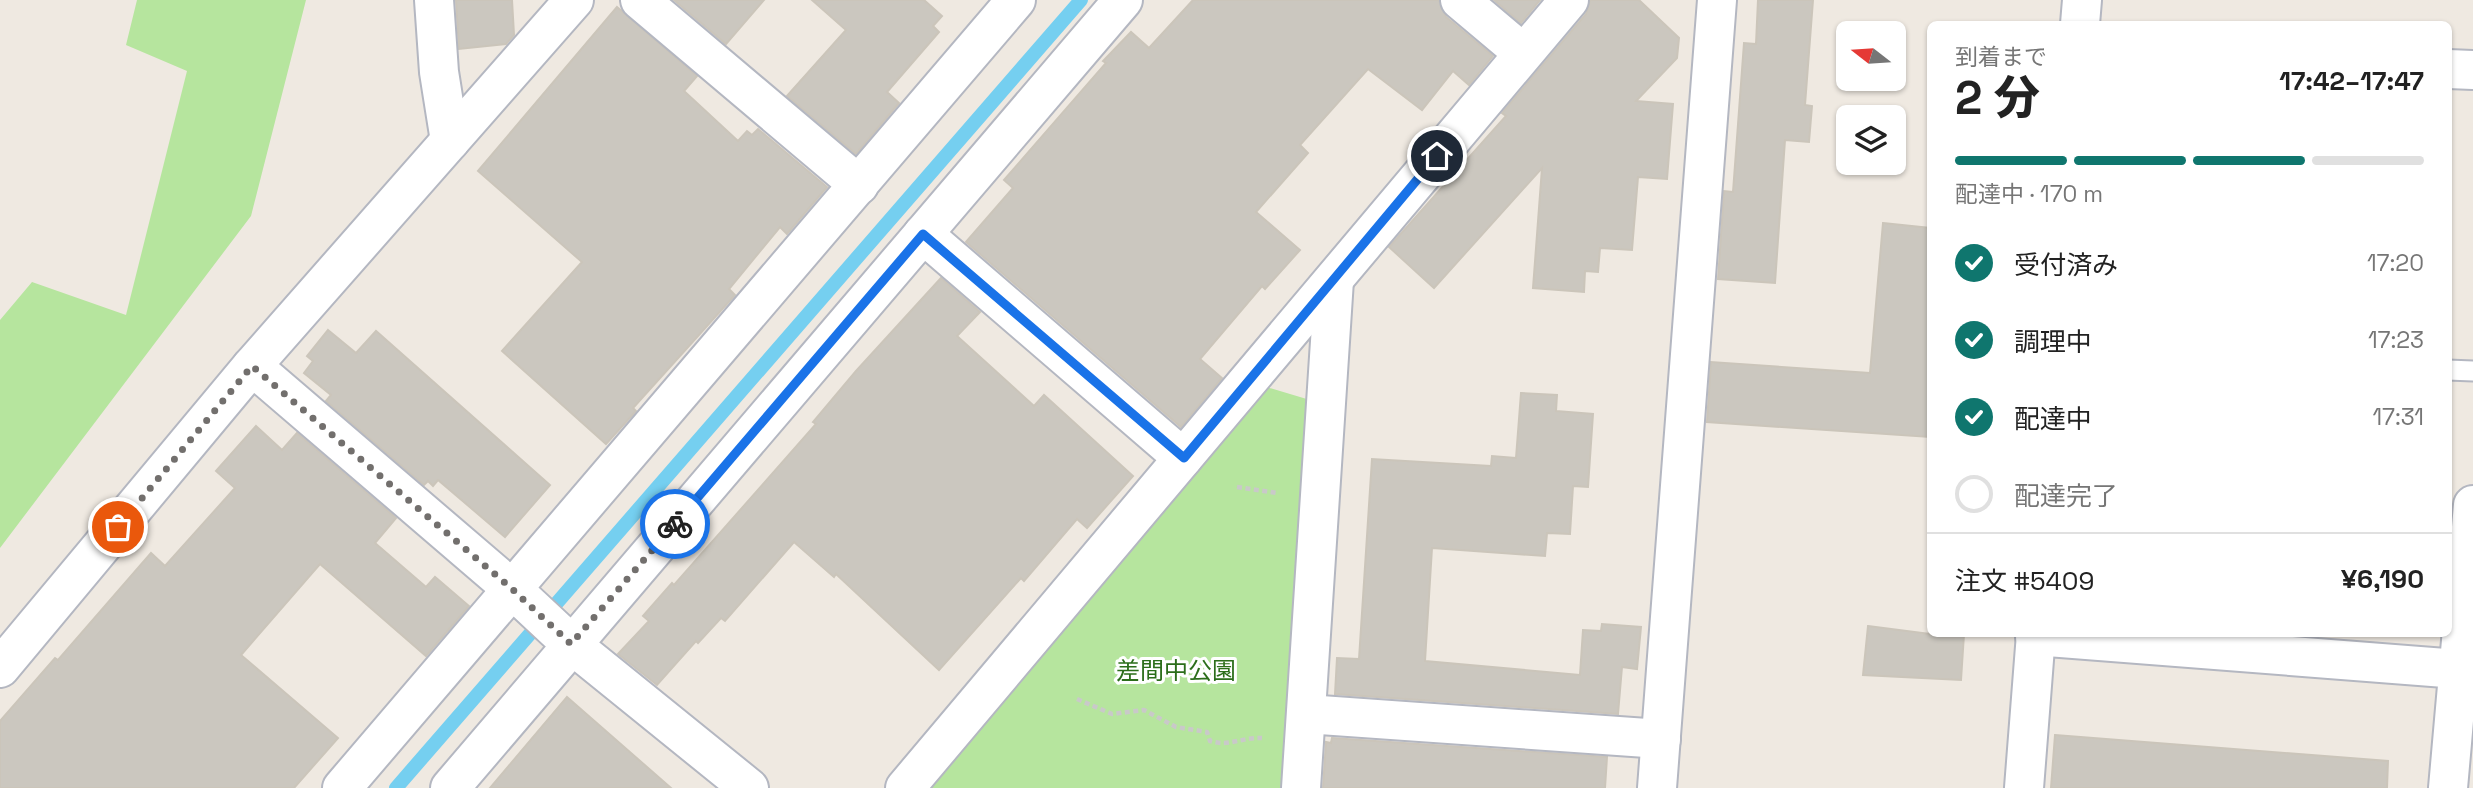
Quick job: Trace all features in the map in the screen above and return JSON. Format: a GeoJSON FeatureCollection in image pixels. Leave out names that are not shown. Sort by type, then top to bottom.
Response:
{"type":"FeatureCollection","features":[{"type":"Feature","properties":{"kind":"street"},"geometry":{"type":"LineString","coordinates":[[434,0],[439,72],[450,141]]}},
{"type":"Feature","properties":{"kind":"street"},"geometry":{"type":"LineString","coordinates":[[0,668],[252,366],[574,0]]}},
{"type":"Feature","properties":{"kind":"street"},"geometry":{"type":"LineString","coordinates":[[640,0],[859,186]]}},
{"type":"Feature","properties":{"kind":"street"},"geometry":{"type":"LineString","coordinates":[[342,788],[1016,0]]}},
{"type":"Feature","properties":{"kind":"street"},"geometry":{"type":"LineString","coordinates":[[450,788],[1123,0]]}},
{"type":"Feature","properties":{"kind":"street"},"geometry":{"type":"LineString","coordinates":[[1460,0],[1523,52]]}},
{"type":"Feature","properties":{"kind":"street"},"geometry":{"type":"LineString","coordinates":[[905,788],[1569,0]]}},
{"type":"Feature","properties":{"kind":"street"},"geometry":{"type":"LineString","coordinates":[[1657,788],[1717,0]]}},
{"type":"Feature","properties":{"kind":"street"},"geometry":{"type":"LineString","coordinates":[[2080,21],[2082,0]]}},
{"type":"Feature","properties":{"kind":"street"},"geometry":{"type":"LineString","coordinates":[[2452,69],[2473,70]]}},
{"type":"Feature","properties":{"kind":"street"},"geometry":{"type":"LineString","coordinates":[[923,234],[1184,458]]}},
{"type":"Feature","properties":{"kind":"street"},"geometry":{"type":"LineString","coordinates":[[1301,788],[1335,279]]}},
{"type":"Feature","properties":{"kind":"street"},"geometry":{"type":"LineString","coordinates":[[252,366],[511,588],[571,644],[749,788]]}},
{"type":"Feature","properties":{"kind":"street"},"geometry":{"type":"LineString","coordinates":[[2448,788],[2473,505]]}},
{"type":"Feature","properties":{"kind":"street"},"geometry":{"type":"LineString","coordinates":[[2024,788],[2036,637]]}},
{"type":"Feature","properties":{"kind":"street"},"geometry":{"type":"LineString","coordinates":[[2061,637],[2458,669]]}},
{"type":"Feature","properties":{"kind":"street"},"geometry":{"type":"LineString","coordinates":[[1305,729],[1661,739]]}},
{"type":"Feature","properties":{"kind":"lane"},"geometry":{"type":"LineString","coordinates":[[2452,370],[2473,372]]}},
{"type":"Feature","properties":{"kind":"path"},"geometry":{"type":"LineString","coordinates":[[1077,699],[1112,714],[1144,710],[1176,727],[1198,728],[1207,732],[1210,741],[1224,746],[1244,738],[1305,729]]}},
{"type":"Feature","properties":{"kind":"green space"},"geometry":{"type":"Polygon","coordinates":[[[137,0],[306,0],[251,216],[0,548],[0,320],[32,282],[126,315],[187,71],[126,45],[137,0]]]}},
{"type":"Feature","properties":{"kind":"green space","name":"差間中公園"},"geometry":{"type":"Polygon","coordinates":[[[1263,386],[1310,400],[1285,788],[923,788],[1263,386]]]}},
{"type":"Feature","properties":{"kind":"building"},"geometry":{"type":"Polygon","coordinates":[[[456,0],[512,0],[514,35],[506,44],[459,49],[456,0]]]}},
{"type":"Feature","properties":{"kind":"building"},"geometry":{"type":"Polygon","coordinates":[[[674,0],[764,0],[726,44],[674,0]]]}},
{"type":"Feature","properties":{"kind":"building"},"geometry":{"type":"Polygon","coordinates":[[[812,0],[924,0],[942,16],[933,26],[939,32],[887,92],[899,103],[856,154],[787,96],[846,30],[812,0]]]}},
{"type":"Feature","properties":{"kind":"building"},"geometry":{"type":"Polygon","coordinates":[[[1193,0],[1439,0],[1446,17],[1493,56],[1469,85],[1453,71],[1422,110],[1368,69],[1300,145],[1308,153],[1256,212],[1300,250],[1265,289],[1262,286],[1200,359],[1222,378],[1181,427],[966,242],[1013,188],[1004,180],[1106,63],[1103,61],[1131,32],[1149,48],[1193,0]]]}},
{"type":"Feature","properties":{"kind":"building"},"geometry":{"type":"Polygon","coordinates":[[[1494,0],[1540,0],[1521,23],[1494,0]]]}},
{"type":"Feature","properties":{"kind":"building"},"geometry":{"type":"Polygon","coordinates":[[[1590,0],[1639,0],[1679,38],[1677,58],[1636,101],[1673,104],[1667,179],[1638,177],[1632,250],[1600,248],[1598,272],[1585,271],[1584,292],[1533,288],[1542,168],[1434,288],[1389,247],[1506,116],[1502,113],[1586,14],[1590,0]]]}},
{"type":"Feature","properties":{"kind":"building"},"geometry":{"type":"Polygon","coordinates":[[[1758,0],[1813,0],[1805,105],[1812,106],[1809,142],[1785,140],[1775,283],[1718,279],[1724,191],[1733,192],[1744,43],[1756,44],[1758,0]]]}},
{"type":"Feature","properties":{"kind":"building"},"geometry":{"type":"Polygon","coordinates":[[[617,7],[697,76],[684,91],[738,141],[747,131],[752,135],[758,129],[827,187],[787,234],[780,227],[729,289],[735,295],[633,408],[636,411],[606,444],[502,351],[582,262],[478,171],[617,7]]]}},
{"type":"Feature","properties":{"kind":"building"},"geometry":{"type":"Polygon","coordinates":[[[1883,223],[1927,228],[1927,437],[1707,422],[1711,362],[1870,373],[1883,223]]]}},
{"type":"Feature","properties":{"kind":"building"},"geometry":{"type":"Polygon","coordinates":[[[941,278],[980,312],[957,336],[1034,406],[1044,395],[1133,476],[1087,528],[1077,519],[1024,581],[1021,578],[939,670],[836,574],[834,577],[794,542],[725,621],[721,618],[698,643],[696,641],[657,685],[618,654],[649,621],[643,616],[672,583],[674,585],[816,424],[813,422],[856,371],[941,278]]]}},
{"type":"Feature","properties":{"kind":"building"},"geometry":{"type":"Polygon","coordinates":[[[328,330],[356,353],[376,331],[550,485],[505,537],[438,480],[433,486],[428,481],[424,485],[326,401],[331,395],[304,373],[313,361],[307,356],[328,330]]]}},
{"type":"Feature","properties":{"kind":"building"},"geometry":{"type":"Polygon","coordinates":[[[1521,393],[1557,395],[1556,411],[1593,414],[1588,487],[1573,486],[1570,534],[1547,533],[1545,556],[1432,548],[1425,661],[1580,675],[1583,630],[1601,631],[1602,624],[1641,627],[1637,669],[1622,667],[1618,714],[1335,694],[1337,658],[1359,659],[1372,459],[1491,466],[1492,456],[1516,458],[1521,393]]]}},
{"type":"Feature","properties":{"kind":"building"},"geometry":{"type":"Polygon","coordinates":[[[256,426],[282,450],[297,433],[396,518],[375,543],[426,587],[435,577],[469,606],[426,656],[320,564],[241,655],[338,738],[294,788],[0,788],[0,721],[55,658],[58,660],[151,553],[165,566],[235,488],[216,471],[256,426]]]}},
{"type":"Feature","properties":{"kind":"building"},"geometry":{"type":"Polygon","coordinates":[[[1868,626],[1927,634],[1927,637],[1964,637],[1961,680],[1863,675],[1868,626]]]}},
{"type":"Feature","properties":{"kind":"building"},"geometry":{"type":"Polygon","coordinates":[[[567,697],[671,788],[490,788],[567,697]]]}},
{"type":"Feature","properties":{"kind":"building"},"geometry":{"type":"Polygon","coordinates":[[[2055,735],[2388,761],[2387,788],[2051,788],[2055,735]]]}},
{"type":"Feature","properties":{"kind":"building"},"geometry":{"type":"Polygon","coordinates":[[[1332,738],[1607,757],[1605,788],[1323,788],[1326,742],[1331,743],[1332,738]]]}},
{"type":"Feature","properties":{"kind":"waterway"},"geometry":{"type":"LineString","coordinates":[[396,788],[1081,0]]}},
{"type":"Feature","properties":{"kind":"way so far"},"geometry":{"type":"LineString","coordinates":[[118,527],[252,366],[511,588],[571,644],[675,524]]}},
{"type":"Feature","properties":{"kind":"route"},"geometry":{"type":"LineString","coordinates":[[675,524],[923,234],[1184,458],[1437,156]]}}]}
